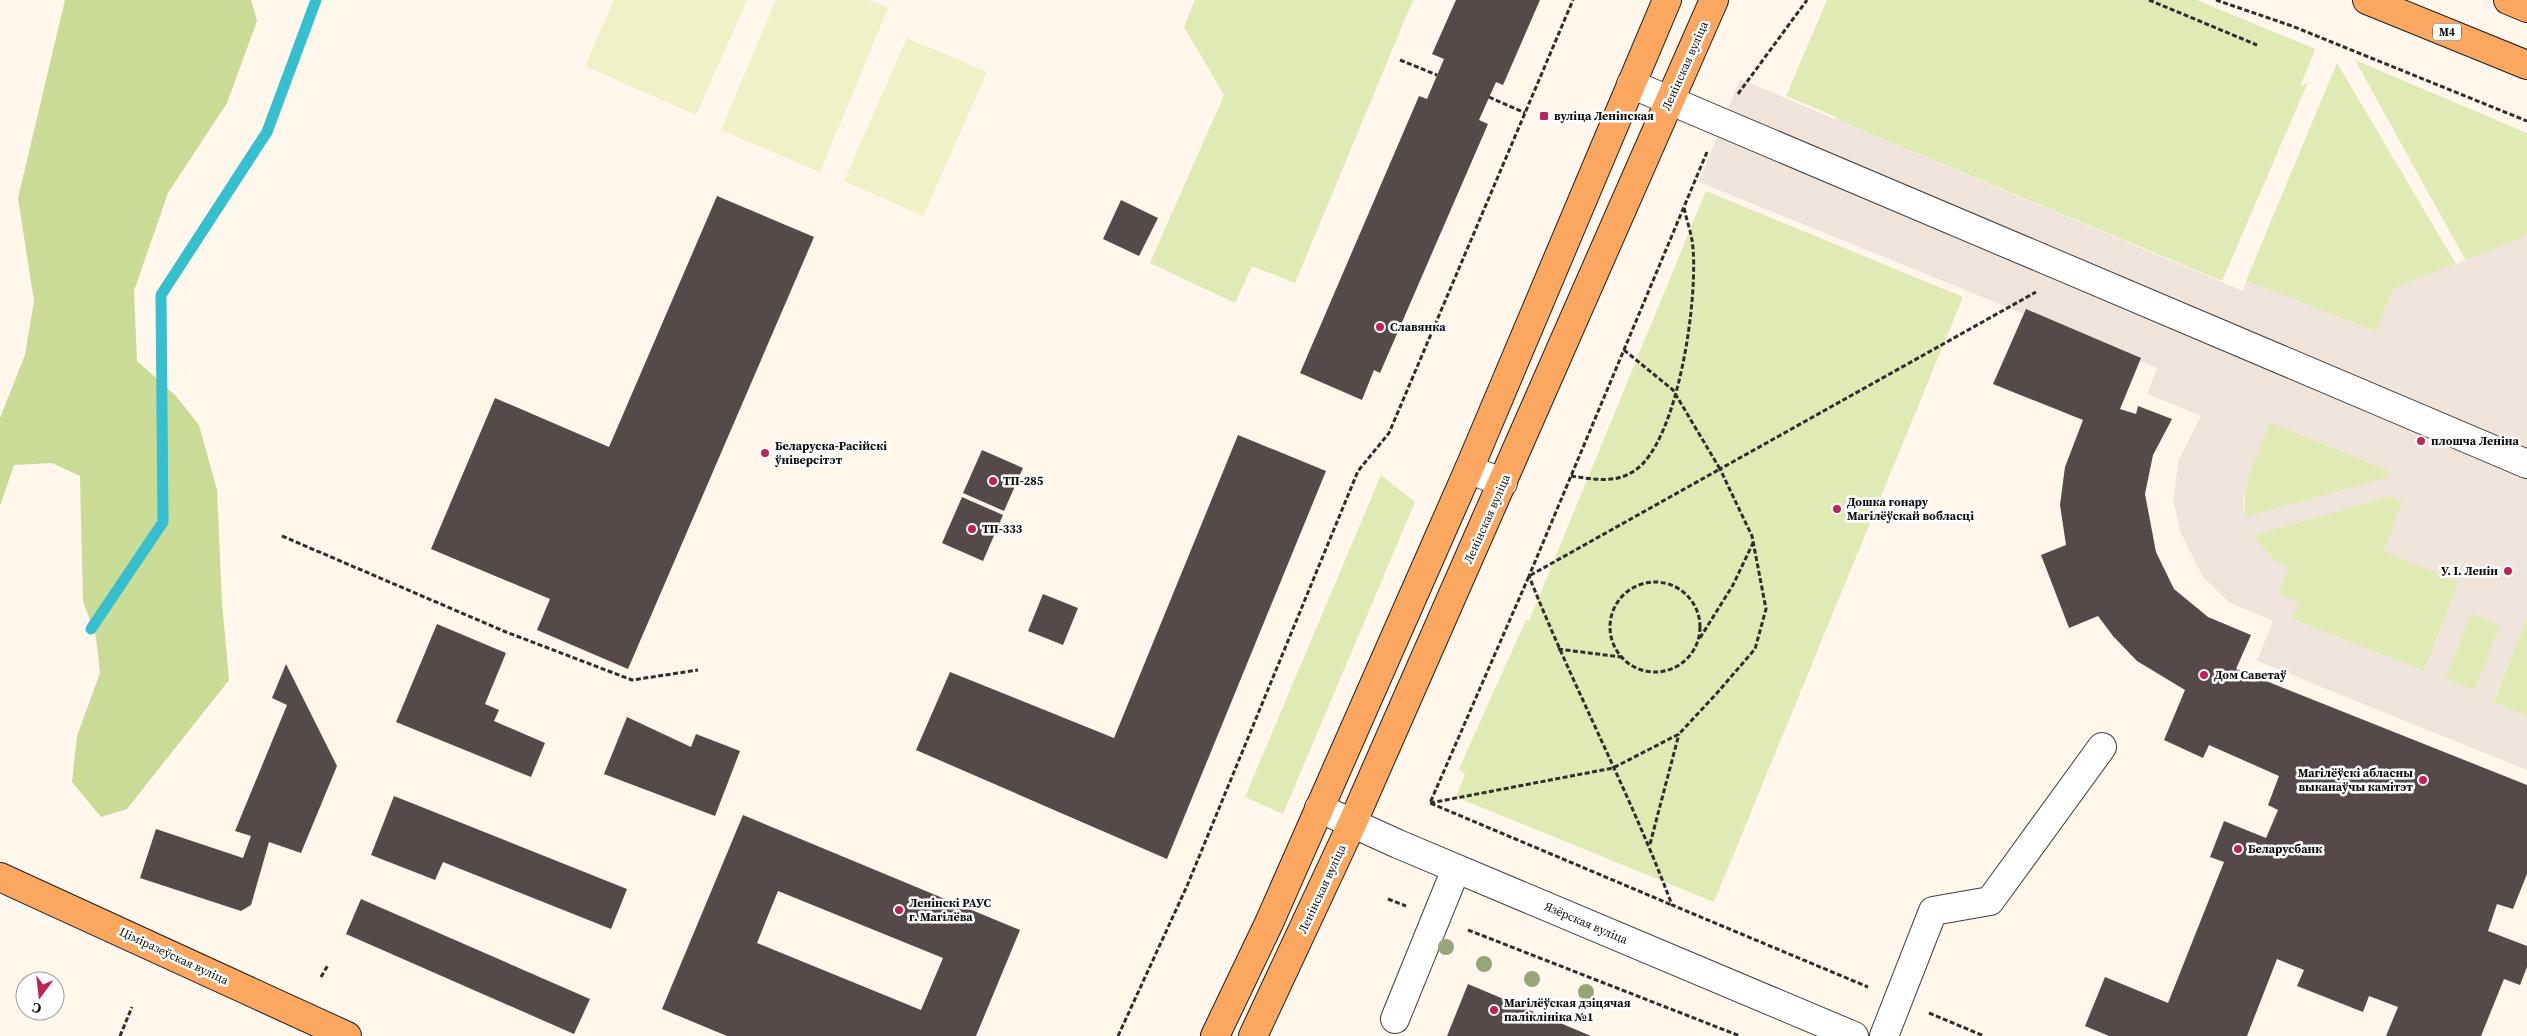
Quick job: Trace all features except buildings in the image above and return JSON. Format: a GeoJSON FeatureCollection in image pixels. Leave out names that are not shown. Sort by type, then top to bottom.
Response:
{"type":"FeatureCollection","features":[{"type":"Feature","properties":{"kind":"main road"},"geometry":{"type":"LineString","coordinates":[[1215,1036],[1269,923],[1469,469],[1667,0]]}},
{"type":"Feature","properties":{"kind":"main road","name":"Ленінская вуліца"},"geometry":{"type":"LineString","coordinates":[[1253,1036],[1352,824],[1714,0]]}},
{"type":"Feature","properties":{"kind":"main road","name":"М4"},"geometry":{"type":"LineString","coordinates":[[2367,0],[2527,65]]}},
{"type":"Feature","properties":{"kind":"main road"},"geometry":{"type":"LineString","coordinates":[[2508,0],[2527,8]]}},
{"type":"Feature","properties":{"kind":"main road","name":"Ціміразеўская вуліца"},"geometry":{"type":"LineString","coordinates":[[0,877],[347,1036]]}},
{"type":"Feature","properties":{"kind":"street"},"geometry":{"type":"LineString","coordinates":[[1631,84],[1719,123],[2527,464]]}},
{"type":"Feature","properties":{"kind":"street"},"geometry":{"type":"LineString","coordinates":[[1469,469],[1503,483]]}},
{"type":"Feature","properties":{"kind":"street"},"geometry":{"type":"LineString","coordinates":[[1884,1036],[1933,911],[1990,901],[2102,747]]}},
{"type":"Feature","properties":{"kind":"street","name":"Язёрская вуліца"},"geometry":{"type":"LineString","coordinates":[[1319,808],[1456,869],[1854,1036]]}},
{"type":"Feature","properties":{"kind":"street"},"geometry":{"type":"LineString","coordinates":[[1395,1018],[1456,869]]}},
{"type":"Feature","properties":{"kind":"path"},"geometry":{"type":"LineString","coordinates":[[1118,1036],[1187,886],[1358,471],[1390,433],[1573,0]]}},
{"type":"Feature","properties":{"kind":"path"},"geometry":{"type":"LineString","coordinates":[[1430,803],[1529,576],[1719,123],[1766,54],[1807,0]]}},
{"type":"Feature","properties":{"kind":"path"},"geometry":{"type":"LineString","coordinates":[[2150,0],[2257,45]]}},
{"type":"Feature","properties":{"kind":"path"},"geometry":{"type":"LineString","coordinates":[[2216,0],[2292,26],[2527,121]]}},
{"type":"Feature","properties":{"kind":"path"},"geometry":{"type":"LineString","coordinates":[[1400,60],[1437,75]]}},
{"type":"Feature","properties":{"kind":"path"},"geometry":{"type":"LineString","coordinates":[[1489,97],[1525,113]]}},
{"type":"Feature","properties":{"kind":"path"},"geometry":{"type":"LineString","coordinates":[[1571,476],[1594,480],[1616,479],[1634,471],[1651,455],[1658,444],[1676,394],[1692,292],[1692,242],[1684,207]]}},
{"type":"Feature","properties":{"kind":"path"},"geometry":{"type":"LineString","coordinates":[[1529,576],[2037,292]]}},
{"type":"Feature","properties":{"kind":"path"},"geometry":{"type":"LineString","coordinates":[[1430,803],[1614,768],[1679,734],[1755,649],[1766,609],[1753,542],[1720,469],[1676,394],[1624,350]]}},
{"type":"Feature","properties":{"kind":"path"},"geometry":{"type":"LineString","coordinates":[[282,536],[506,632],[632,680],[698,670]]}},
{"type":"Feature","properties":{"kind":"path"},"geometry":{"type":"LineString","coordinates":[[1698,641],[1701,625],[1697,610],[1689,597],[1677,587],[1662,583],[1646,583],[1632,589],[1620,599],[1613,613],[1610,628],[1613,644],[1621,657],[1632,666],[1644,671],[1658,672],[1671,669],[1683,663],[1692,653],[1733,585],[1753,542]]}},
{"type":"Feature","properties":{"kind":"path"},"geometry":{"type":"LineString","coordinates":[[1529,576],[1558,649],[1650,845],[1672,904]]}},
{"type":"Feature","properties":{"kind":"path"},"geometry":{"type":"LineString","coordinates":[[1558,649],[1621,657]]}},
{"type":"Feature","properties":{"kind":"path"},"geometry":{"type":"LineString","coordinates":[[1650,845],[1679,734]]}},
{"type":"Feature","properties":{"kind":"path"},"geometry":{"type":"LineString","coordinates":[[1430,803],[1754,939]]}},
{"type":"Feature","properties":{"kind":"path"},"geometry":{"type":"LineString","coordinates":[[1388,899],[1740,1036]]}},
{"type":"Feature","properties":{"kind":"path"},"geometry":{"type":"LineString","coordinates":[[321,977],[328,964]]}},
{"type":"Feature","properties":{"kind":"path"},"geometry":{"type":"LineString","coordinates":[[120,1036],[132,1007]]}},
{"type":"Feature","properties":{"kind":"green space"},"geometry":{"type":"Polygon","coordinates":[[[65,0],[251,0],[257,21],[227,103],[168,193],[134,291],[137,361],[175,395],[199,425],[217,490],[222,603],[229,680],[127,809],[101,817],[72,782],[77,736],[100,673],[96,637],[83,601],[80,476],[52,463],[14,465],[0,506],[0,418],[25,355],[34,301],[18,198],[65,0]]]}},
{"type":"Feature","properties":{"kind":"green space"},"geometry":{"type":"Polygon","coordinates":[[[614,0],[747,0],[696,115],[585,66],[614,0]]]}},
{"type":"Feature","properties":{"kind":"green space"},"geometry":{"type":"Polygon","coordinates":[[[776,0],[869,0],[888,8],[820,172],[721,130],[776,0]]]}},
{"type":"Feature","properties":{"kind":"green space"},"geometry":{"type":"Polygon","coordinates":[[[1195,0],[1413,0],[1295,283],[1252,266],[1235,303],[1150,263],[1224,95],[1184,27],[1195,0]]]}},
{"type":"Feature","properties":{"kind":"green space"},"geometry":{"type":"Polygon","coordinates":[[[1827,0],[2197,0],[2315,49],[2300,87],[2308,82],[2222,281],[1835,119],[1838,118],[1786,96],[1827,0]]]}},
{"type":"Feature","properties":{"kind":"green space"},"geometry":{"type":"Polygon","coordinates":[[[907,38],[987,72],[923,216],[844,181],[907,38]]]}},
{"type":"Feature","properties":{"kind":"green space"},"geometry":{"type":"Polygon","coordinates":[[[2355,60],[2527,133],[2527,236],[2466,261],[2355,60]]]}},
{"type":"Feature","properties":{"kind":"green space"},"geometry":{"type":"Polygon","coordinates":[[[2337,63],[2456,264],[2393,289],[2377,332],[2246,281],[2337,63]]]}},
{"type":"Feature","properties":{"kind":"green space"},"geometry":{"type":"Polygon","coordinates":[[[1706,191],[1963,297],[1714,902],[1456,797],[1465,774],[1459,769],[1526,620],[1529,621],[1706,191]]]}},
{"type":"Feature","properties":{"kind":"green space"},"geometry":{"type":"Polygon","coordinates":[[[2270,422],[2390,471],[2387,478],[2246,517],[2246,492],[2251,468],[2270,422]]]}},
{"type":"Feature","properties":{"kind":"green space"},"geometry":{"type":"Polygon","coordinates":[[[1381,475],[1415,502],[1283,814],[1245,797],[1381,475]]]}},
{"type":"Feature","properties":{"kind":"green space"},"geometry":{"type":"Polygon","coordinates":[[[2390,496],[2403,502],[2384,551],[2459,582],[2424,671],[2292,619],[2279,593],[2273,560],[2253,535],[2390,496]]]}},
{"type":"Feature","properties":{"kind":"green space"},"geometry":{"type":"Polygon","coordinates":[[[2471,613],[2501,624],[2475,690],[2445,679],[2471,613]]]}},
{"type":"Feature","properties":{"kind":"green space"},"geometry":{"type":"Polygon","coordinates":[[[2527,618],[2527,716],[2493,703],[2527,618]]]}},
{"type":"Feature","properties":{"kind":"shaded area","name":"плошча Леніна"},"geometry":{"type":"Polygon","coordinates":[[[1740,79],[2243,291],[2246,281],[2377,332],[2393,289],[2527,236],[2527,618],[2493,702],[2527,716],[2527,770],[2257,661],[2273,621],[2229,602],[2203,577],[2180,531],[2173,499],[2179,459],[2201,416],[2147,394],[2157,368],[1699,182],[1740,79]],[[2270,422],[2247,482],[2243,503],[2246,517],[2387,478],[2390,471],[2270,422]],[[2390,496],[2253,535],[2273,560],[2289,568],[2279,593],[2299,602],[2292,619],[2424,671],[2459,583],[2384,551],[2402,502],[2390,496]],[[2471,613],[2445,679],[2475,690],[2500,625],[2471,613]]]}},
{"type":"Feature","properties":{"kind":"waterway"},"geometry":{"type":"LineString","coordinates":[[91,629],[163,522],[161,295],[267,132],[316,0]]}},
{"type":"Feature","properties":{"kind":"place","name":"вуліца Ленінская"},"geometry":{"type":"Point","coordinates":[1544,116]}},
{"type":"Feature","properties":{"kind":"place","name":"Славянка"},"geometry":{"type":"Point","coordinates":[1380,327]}},
{"type":"Feature","properties":{"kind":"place","name":"плошча Леніна"},"geometry":{"type":"Point","coordinates":[2421,441]}},
{"type":"Feature","properties":{"kind":"place","name":"Беларуска-Расійскі ўніверсітэт"},"geometry":{"type":"Point","coordinates":[765,453]}},
{"type":"Feature","properties":{"kind":"place","name":"ТП-285"},"geometry":{"type":"Point","coordinates":[993,481]}},
{"type":"Feature","properties":{"kind":"place","name":"Дошка гонару Магілёўскай вобласці"},"geometry":{"type":"Point","coordinates":[1837,509]}},
{"type":"Feature","properties":{"kind":"place","name":"ТП-333"},"geometry":{"type":"Point","coordinates":[972,529]}},
{"type":"Feature","properties":{"kind":"place","name":"У. І. Ленін"},"geometry":{"type":"Point","coordinates":[2508,571]}},
{"type":"Feature","properties":{"kind":"place","name":"Дом Саветаў"},"geometry":{"type":"Point","coordinates":[2204,675]}},
{"type":"Feature","properties":{"kind":"place","name":"Магілёўскі абласны выканаўчы камітэт"},"geometry":{"type":"Point","coordinates":[2423,780]}},
{"type":"Feature","properties":{"kind":"place","name":"Беларусбанк"},"geometry":{"type":"Point","coordinates":[2238,849]}},
{"type":"Feature","properties":{"kind":"place","name":"Ленінскі РАУС г. Магілёва"},"geometry":{"type":"Point","coordinates":[899,910]}},
{"type":"Feature","properties":{"kind":"place","name":"Магілёўская дзіцячая паліклініка №1"},"geometry":{"type":"Point","coordinates":[1494,1010]}}]}
